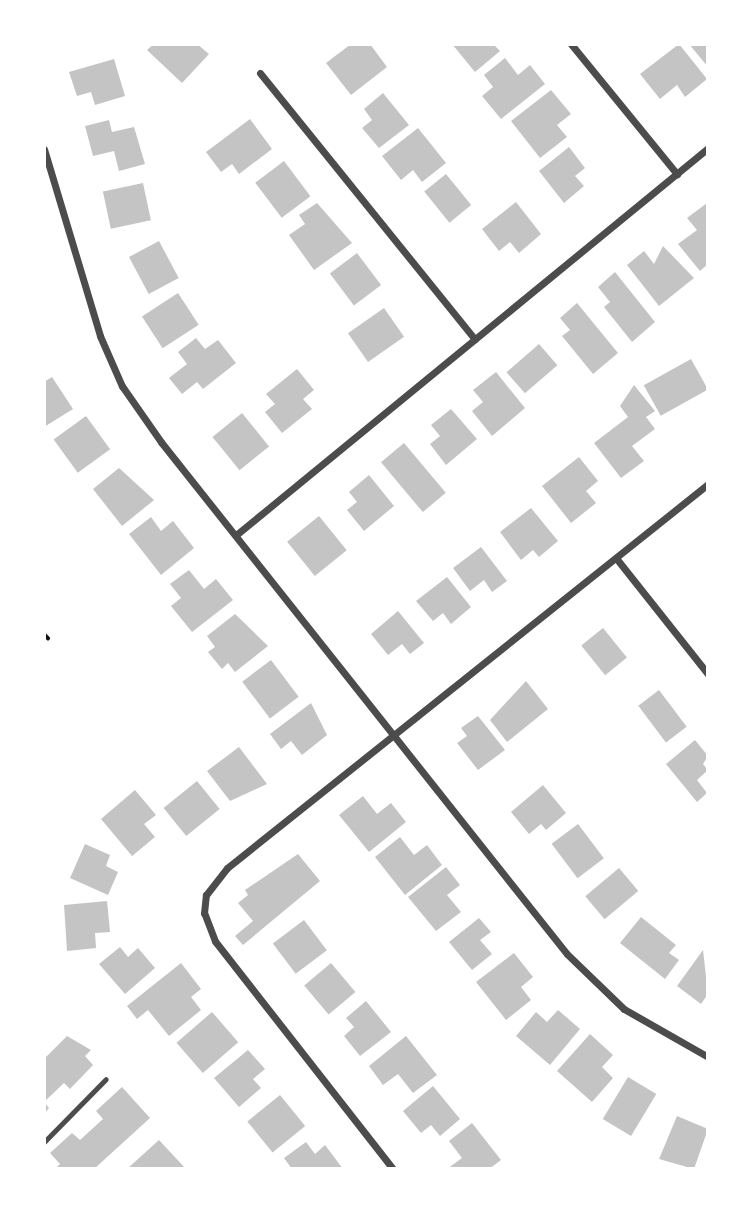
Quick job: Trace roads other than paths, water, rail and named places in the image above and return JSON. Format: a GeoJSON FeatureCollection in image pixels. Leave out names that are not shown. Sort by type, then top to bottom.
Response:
{"type":"FeatureCollection","features":[{"type":"Feature","properties":{"kind":"street"},"geometry":{"type":"LineString","coordinates":[[571,44],[677,174]]}},
{"type":"Feature","properties":{"kind":"street"},"geometry":{"type":"LineString","coordinates":[[260,73],[475,339]]}},
{"type":"Feature","properties":{"kind":"street"},"geometry":{"type":"LineString","coordinates":[[236,535],[708,148]]}},
{"type":"Feature","properties":{"kind":"street"},"geometry":{"type":"LineString","coordinates":[[44,149],[100,336],[122,386],[236,535],[586,973],[656,1033],[708,1057]]}},
{"type":"Feature","properties":{"kind":"street"},"geometry":{"type":"LineString","coordinates":[[393,1169],[215,941],[204,903],[227,868],[708,484]]}},
{"type":"Feature","properties":{"kind":"street"},"geometry":{"type":"LineString","coordinates":[[616,558],[708,674]]}},
{"type":"Feature","properties":{"kind":"lane"},"geometry":{"type":"LineString","coordinates":[[44,1142],[106,1079]]}}]}
